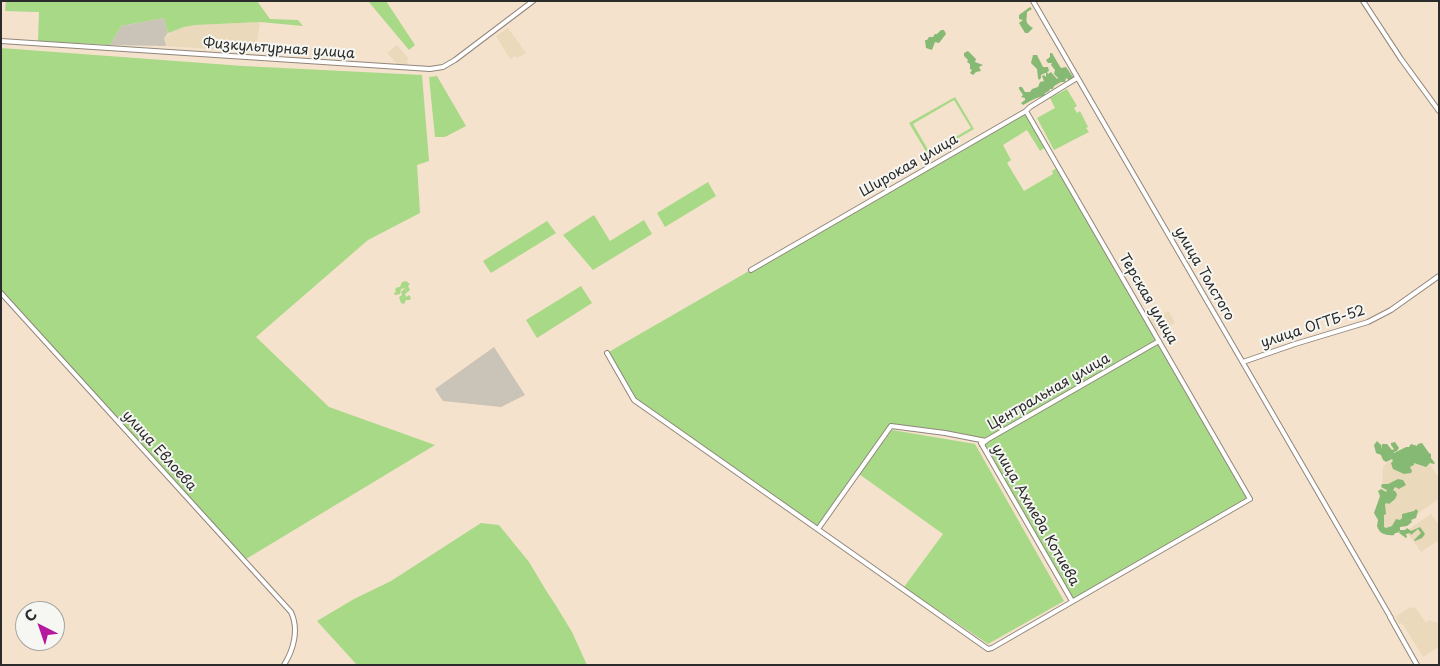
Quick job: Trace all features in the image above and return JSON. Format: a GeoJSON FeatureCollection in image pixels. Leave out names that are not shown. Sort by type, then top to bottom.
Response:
{"type":"FeatureCollection","features":[{"type":"Feature","properties":{"kind":"street","name":"Физкультурная улица"},"geometry":{"type":"LineString","coordinates":[[1,41],[430,69],[443,66],[455,60],[533,1]]}},
{"type":"Feature","properties":{"kind":"street","name":"улица Толстого"},"geometry":{"type":"LineString","coordinates":[[1032,1],[1357,558],[1417,665]]}},
{"type":"Feature","properties":{"kind":"street"},"geometry":{"type":"LineString","coordinates":[[1363,1],[1401,59],[1439,111]]}},
{"type":"Feature","properties":{"kind":"street","name":"Широкая улица"},"geometry":{"type":"LineString","coordinates":[[751,270],[1026,111],[1077,78]]}},
{"type":"Feature","properties":{"kind":"street","name":"Терская улица"},"geometry":{"type":"LineString","coordinates":[[1026,111],[1250,499],[1072,601]]}},
{"type":"Feature","properties":{"kind":"street","name":"улица ОГТБ-52"},"geometry":{"type":"LineString","coordinates":[[1243,362],[1368,322],[1391,310],[1439,276]]}},
{"type":"Feature","properties":{"kind":"street","name":"улица Евлоева"},"geometry":{"type":"LineString","coordinates":[[1,293],[291,612],[296,626],[295,634],[292,647],[284,665]]}},
{"type":"Feature","properties":{"kind":"street","name":"Центральная улица"},"geometry":{"type":"LineString","coordinates":[[818,529],[891,426],[986,440],[1159,341]]}},
{"type":"Feature","properties":{"kind":"street"},"geometry":{"type":"LineString","coordinates":[[607,353],[634,400],[988,649],[1072,601]]}},
{"type":"Feature","properties":{"kind":"street","name":"улица Ахмеда Котиева"},"geometry":{"type":"LineString","coordinates":[[979,439],[1072,601]]}},
{"type":"Feature","properties":{"kind":"street"},"geometry":{"type":"LineString","coordinates":[[982,445],[986,440]]}},
{"type":"Feature","properties":{"kind":"shaded area"},"geometry":{"type":"Polygon","coordinates":[[[164,18],[168,33],[164,38],[166,46],[110,45],[121,26],[164,18]]]}},
{"type":"Feature","properties":{"kind":"shaded area"},"geometry":{"type":"Polygon","coordinates":[[[260,22],[256,52],[166,46],[164,38],[173,30],[194,25],[260,22]]]}},
{"type":"Feature","properties":{"kind":"shaded area"},"geometry":{"type":"Polygon","coordinates":[[[508,28],[526,53],[517,58],[515,56],[510,59],[496,36],[508,28]]]}},
{"type":"Feature","properties":{"kind":"shaded area"},"geometry":{"type":"Polygon","coordinates":[[[397,45],[409,59],[407,60],[408,64],[397,64],[387,53],[397,45]]]}},
{"type":"Feature","properties":{"kind":"shaded area"},"geometry":{"type":"Polygon","coordinates":[[[1169,311],[1175,323],[1157,332],[1150,320],[1169,311]]]}},
{"type":"Feature","properties":{"kind":"shaded area"},"geometry":{"type":"Polygon","coordinates":[[[494,347],[525,395],[501,407],[443,401],[435,389],[494,347]]]}},
{"type":"Feature","properties":{"kind":"shaded area"},"geometry":{"type":"Polygon","coordinates":[[[1416,444],[1439,478],[1439,499],[1386,534],[1381,525],[1383,466],[1416,444]]]}},
{"type":"Feature","properties":{"kind":"shaded area"},"geometry":{"type":"Polygon","coordinates":[[[1431,514],[1439,525],[1439,540],[1421,552],[1406,531],[1431,514]]]}},
{"type":"Feature","properties":{"kind":"shaded area"},"geometry":{"type":"Polygon","coordinates":[[[1410,607],[1411,609],[1415,607],[1426,623],[1428,620],[1439,623],[1439,647],[1423,657],[1402,623],[1399,624],[1395,617],[1410,607]]]}},
{"type":"Feature","properties":{"kind":"green space"},"geometry":{"type":"Polygon","coordinates":[[[6,1],[257,1],[270,19],[298,20],[303,26],[260,22],[195,25],[168,33],[164,18],[121,26],[110,45],[38,41],[39,12],[5,11],[6,1]]]}},
{"type":"Feature","properties":{"kind":"green space"},"geometry":{"type":"Polygon","coordinates":[[[368,1],[386,1],[415,45],[409,50],[368,1]]]}},
{"type":"Feature","properties":{"kind":"green space"},"geometry":{"type":"Polygon","coordinates":[[[1030,7],[1032,9],[1027,12],[1027,21],[1033,28],[1028,33],[1025,33],[1019,23],[1023,20],[1019,19],[1019,15],[1030,7]]]}},
{"type":"Feature","properties":{"kind":"green space"},"geometry":{"type":"Polygon","coordinates":[[[941,30],[944,30],[946,34],[939,43],[935,42],[932,50],[926,48],[925,40],[933,37],[941,30]]]}},
{"type":"Feature","properties":{"kind":"green space"},"geometry":{"type":"Polygon","coordinates":[[[1,48],[243,66],[422,75],[429,161],[417,165],[420,213],[368,240],[256,337],[329,407],[435,445],[246,559],[1,290],[1,48]]]}},
{"type":"Feature","properties":{"kind":"green space"},"geometry":{"type":"Polygon","coordinates":[[[968,51],[976,59],[975,62],[983,65],[979,67],[981,71],[973,75],[970,73],[972,70],[970,69],[970,64],[964,56],[964,53],[968,51]]]}},
{"type":"Feature","properties":{"kind":"green space"},"geometry":{"type":"Polygon","coordinates":[[[1050,53],[1052,53],[1061,68],[1066,67],[1074,78],[1070,81],[1066,78],[1065,82],[1054,86],[1044,96],[1035,98],[1023,105],[1021,103],[1025,98],[1021,97],[1023,95],[1019,87],[1022,87],[1025,92],[1030,92],[1038,87],[1040,82],[1044,81],[1042,76],[1046,77],[1045,73],[1041,75],[1039,80],[1037,69],[1031,63],[1033,55],[1037,55],[1043,67],[1048,67],[1048,74],[1051,72],[1058,78],[1054,74],[1055,70],[1051,65],[1052,63],[1048,63],[1046,60],[1050,57],[1050,53]]]}},
{"type":"Feature","properties":{"kind":"green space"},"geometry":{"type":"Polygon","coordinates":[[[437,76],[466,126],[445,137],[435,137],[429,77],[437,76]]]}},
{"type":"Feature","properties":{"kind":"green space"},"geometry":{"type":"Polygon","coordinates":[[[1067,89],[1077,106],[1074,108],[1077,113],[1080,111],[1089,132],[1054,150],[1037,118],[1055,108],[1050,98],[1067,89]]]}},
{"type":"Feature","properties":{"kind":"green space"},"geometry":{"type":"Polygon","coordinates":[[[955,97],[974,129],[934,152],[933,150],[971,128],[954,100],[913,124],[930,153],[928,155],[909,123],[955,97]]]}},
{"type":"Feature","properties":{"kind":"green space"},"geometry":{"type":"Polygon","coordinates":[[[1026,111],[1047,146],[1040,151],[1027,130],[1003,145],[1011,160],[1007,163],[1024,191],[1053,174],[1052,171],[1058,167],[1250,499],[1072,601],[979,439],[891,426],[818,529],[634,400],[607,353],[1026,111]]]}},
{"type":"Feature","properties":{"kind":"green space"},"geometry":{"type":"Polygon","coordinates":[[[708,182],[716,196],[665,227],[657,213],[708,182]]]}},
{"type":"Feature","properties":{"kind":"green space"},"geometry":{"type":"Polygon","coordinates":[[[594,215],[610,241],[644,220],[652,234],[593,270],[563,235],[594,215]]]}},
{"type":"Feature","properties":{"kind":"green space"},"geometry":{"type":"Polygon","coordinates":[[[547,221],[556,233],[491,273],[483,261],[547,221]]]}},
{"type":"Feature","properties":{"kind":"green space"},"geometry":{"type":"Polygon","coordinates":[[[406,281],[410,284],[408,286],[410,290],[405,294],[406,297],[409,295],[411,298],[406,300],[404,304],[401,303],[399,297],[405,288],[401,289],[400,294],[395,295],[394,293],[396,292],[395,289],[400,287],[402,282],[406,281]]]}},
{"type":"Feature","properties":{"kind":"green space"},"geometry":{"type":"Polygon","coordinates":[[[581,286],[592,303],[537,338],[526,320],[581,286]]]}},
{"type":"Feature","properties":{"kind":"green space"},"geometry":{"type":"Polygon","coordinates":[[[892,430],[975,444],[1064,601],[988,644],[904,587],[943,534],[859,474],[892,430]]]}},
{"type":"Feature","properties":{"kind":"green space"},"geometry":{"type":"Polygon","coordinates":[[[1377,441],[1381,445],[1381,449],[1382,444],[1387,444],[1392,450],[1394,449],[1391,443],[1395,442],[1399,448],[1394,453],[1409,447],[1411,444],[1417,446],[1422,443],[1431,454],[1431,458],[1435,463],[1430,463],[1426,467],[1414,463],[1410,467],[1411,473],[1404,474],[1393,469],[1392,459],[1386,462],[1381,455],[1376,453],[1374,445],[1377,441]]]}},
{"type":"Feature","properties":{"kind":"green space"},"geometry":{"type":"Polygon","coordinates":[[[1398,479],[1403,480],[1406,485],[1399,489],[1395,487],[1393,490],[1397,495],[1395,499],[1389,504],[1385,504],[1384,527],[1392,526],[1396,519],[1400,520],[1402,518],[1402,514],[1416,509],[1418,511],[1416,518],[1411,520],[1412,522],[1407,526],[1400,527],[1400,530],[1407,528],[1411,531],[1420,527],[1425,534],[1422,538],[1415,541],[1421,533],[1418,529],[1411,535],[1410,533],[1406,534],[1406,538],[1399,533],[1400,531],[1394,535],[1384,534],[1377,526],[1378,520],[1374,513],[1380,496],[1378,491],[1381,489],[1386,492],[1387,490],[1381,487],[1382,484],[1388,484],[1398,479]]]}},
{"type":"Feature","properties":{"kind":"green space"},"geometry":{"type":"Polygon","coordinates":[[[481,523],[499,525],[529,562],[572,632],[587,665],[357,665],[317,621],[354,599],[391,581],[481,523]]]}}]}
